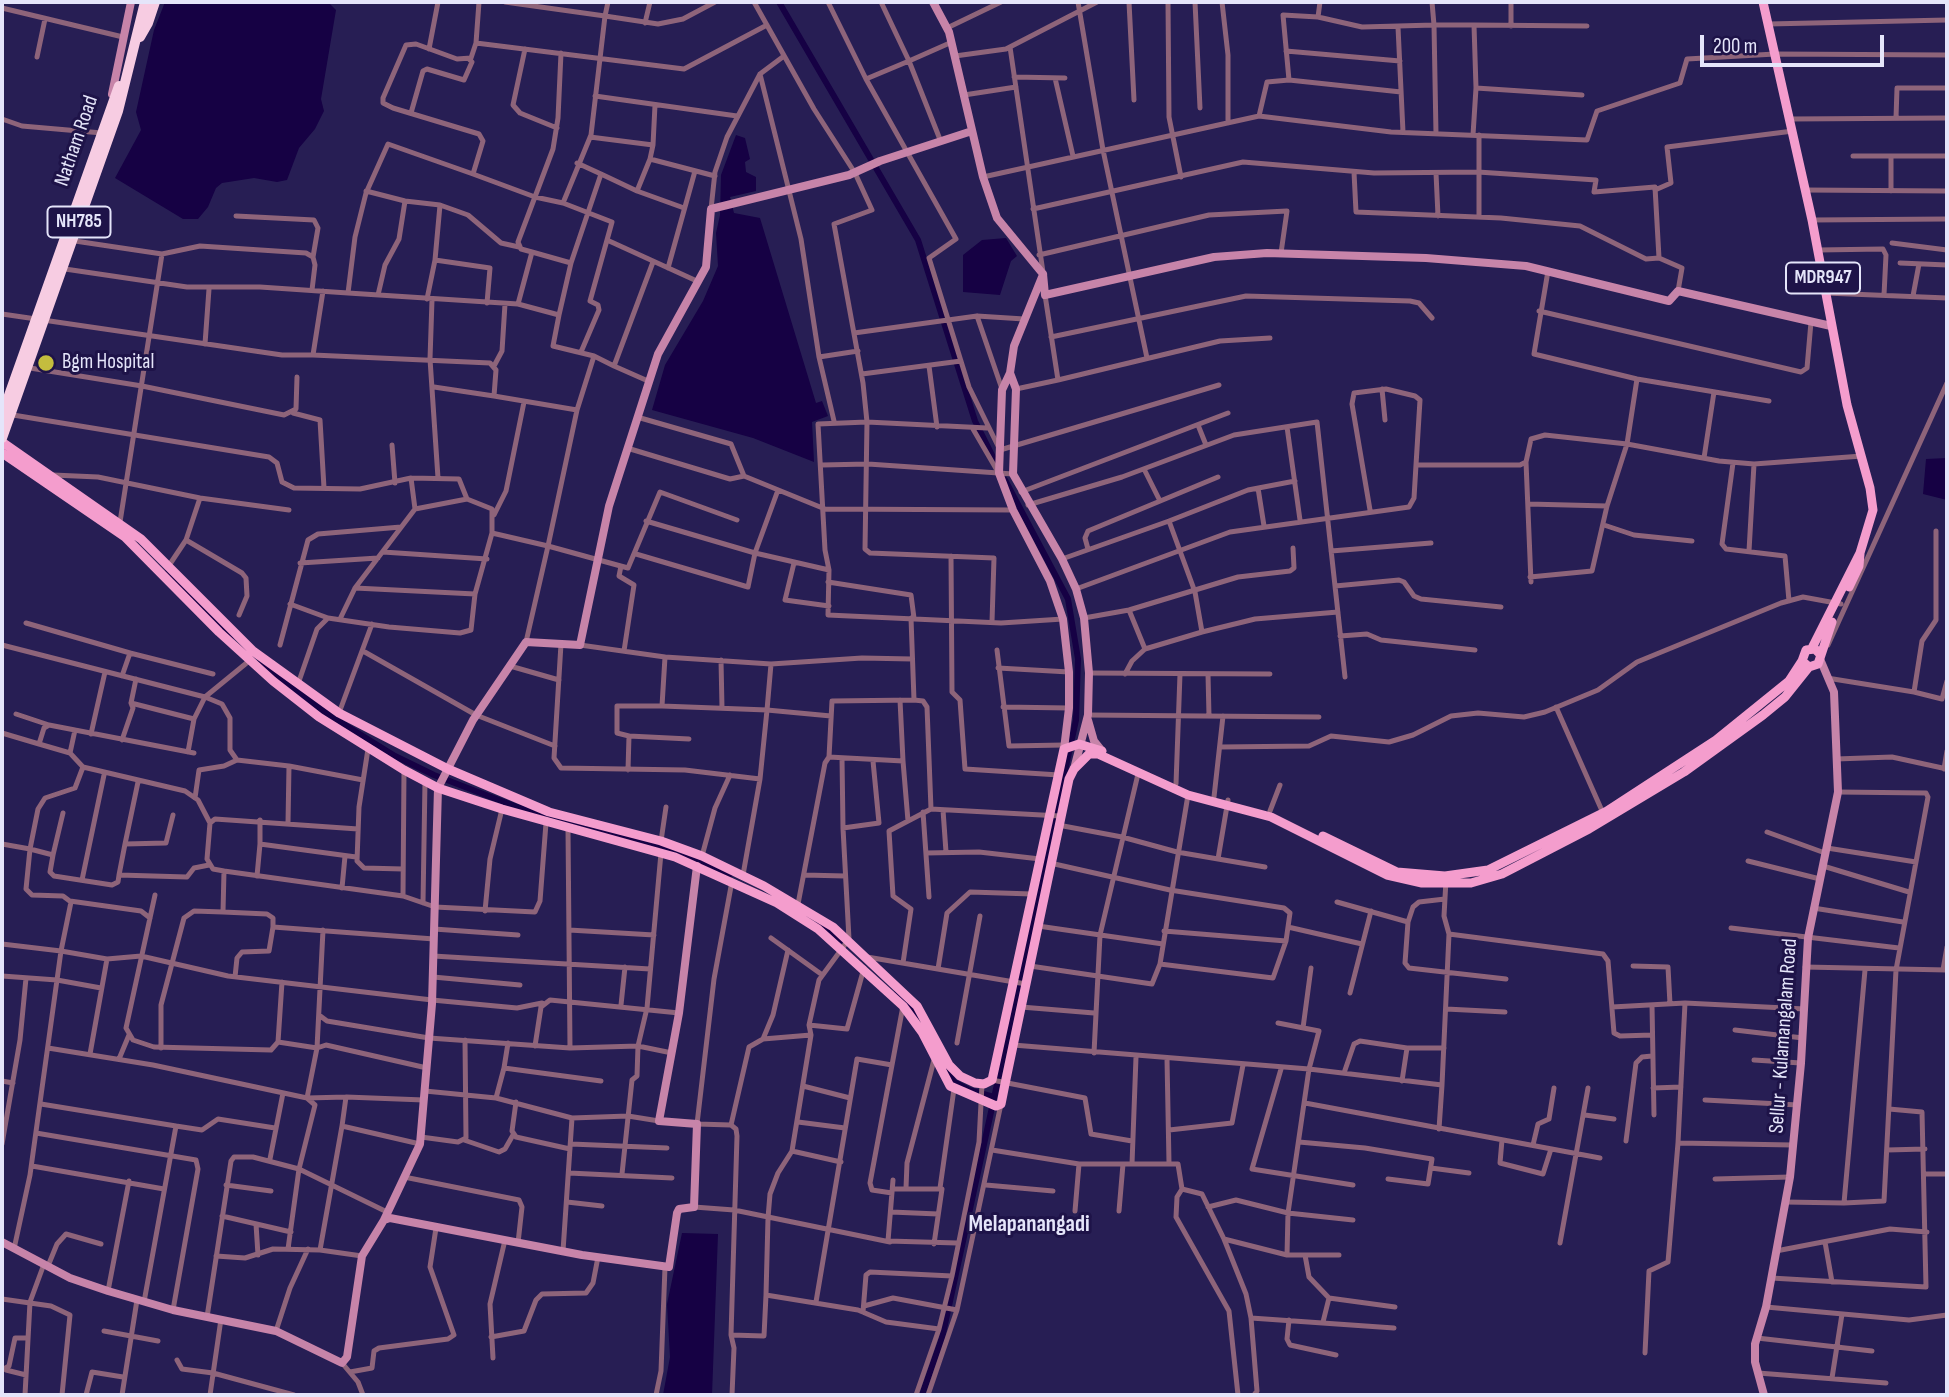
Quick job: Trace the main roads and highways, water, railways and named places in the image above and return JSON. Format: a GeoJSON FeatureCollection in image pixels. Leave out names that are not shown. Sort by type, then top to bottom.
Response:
{"type":"FeatureCollection","features":[{"type":"Feature","properties":{"kind":"highway","name":"NH785"},"geometry":{"type":"LineString","coordinates":[[2,415],[118,89],[139,2]]}},
{"type":"Feature","properties":{"kind":"highway","name":"NH785"},"geometry":{"type":"LineString","coordinates":[[2,442],[118,111],[150,2]]}},
{"type":"Feature","properties":{"kind":"highway"},"geometry":{"type":"LineString","coordinates":[[140,37],[148,23],[150,2]]}},
{"type":"Feature","properties":{"kind":"main road","name":"Natham Road"},"geometry":{"type":"LineString","coordinates":[[2,407],[100,132],[112,94],[131,2]]}},
{"type":"Feature","properties":{"kind":"main road"},"geometry":{"type":"LineString","coordinates":[[933,2],[952,42],[983,177],[997,218],[1043,274],[1045,295],[1214,257],[1281,254],[1426,258],[1526,266],[1669,301],[1678,291],[1831,326]]}},
{"type":"Feature","properties":{"kind":"main road","name":"MDR947"},"geometry":{"type":"LineString","coordinates":[[1763,2],[1812,220],[1847,405],[1862,456],[1873,510],[1860,553],[1859,566],[1838,603]]}},
{"type":"Feature","properties":{"kind":"main road","name":"Natham Road"},"geometry":{"type":"LineString","coordinates":[[2,442],[113,134],[140,37]]}},
{"type":"Feature","properties":{"kind":"main road"},"geometry":{"type":"LineString","coordinates":[[2,1242],[46,1265],[108,1291],[173,1310],[276,1331],[342,1363],[347,1357],[362,1256],[421,1141],[432,1000],[443,778],[477,715],[526,642],[580,645],[596,560],[636,416],[658,354],[706,267],[720,207],[859,172],[880,161],[972,131]]}},
{"type":"Feature","properties":{"kind":"main road"},"geometry":{"type":"LineString","coordinates":[[987,1098],[998,1082],[1019,982],[1040,859],[1074,769],[1069,672],[1063,619],[1050,581],[1012,508],[1000,450],[1002,390],[1010,373],[1014,346],[1043,274]]}},
{"type":"Feature","properties":{"kind":"main road"},"geometry":{"type":"LineString","coordinates":[[1003,471],[1013,446],[1016,389],[1010,373]]}},
{"type":"Feature","properties":{"kind":"main road"},"geometry":{"type":"LineString","coordinates":[[2,442],[120,522],[253,651],[298,686],[443,778],[502,810],[662,852],[732,880],[777,903],[867,957],[917,1006],[949,1065],[987,1098]]}},
{"type":"Feature","properties":{"kind":"main road"},"geometry":{"type":"LineString","coordinates":[[2,453],[125,537],[249,661],[319,717],[404,770],[425,781],[443,778],[549,812],[660,841],[702,856],[798,904],[846,944],[864,968],[903,1006],[922,1032],[934,1060],[954,1089],[987,1098]]}},
{"type":"Feature","properties":{"kind":"main road"},"geometry":{"type":"LineString","coordinates":[[1003,471],[1025,499],[1062,559],[1076,589],[1084,618],[1089,673],[1087,716],[1098,752],[1138,774],[1188,795],[1270,811],[1397,872],[1446,880],[1488,870],[1603,813],[1716,740],[1819,656],[1838,603]]}},
{"type":"Feature","properties":{"kind":"main road"},"geometry":{"type":"LineString","coordinates":[[1012,508],[1025,499]]}},
{"type":"Feature","properties":{"kind":"main road"},"geometry":{"type":"LineString","coordinates":[[1819,656],[1838,603]]}},
{"type":"Feature","properties":{"kind":"main road"},"geometry":{"type":"LineString","coordinates":[[1819,656],[1804,652],[1808,665],[1827,678]]}},
{"type":"Feature","properties":{"kind":"main road","name":"Sellur - Kulamangalam Road"},"geometry":{"type":"LineString","coordinates":[[1765,1395],[1754,1353],[1766,1307],[1790,1177],[1798,1105],[1808,938],[1838,792],[1835,699],[1819,656]]}},
{"type":"Feature","properties":{"kind":"main road"},"geometry":{"type":"LineString","coordinates":[[1071,744],[1271,817],[1387,875],[1446,880],[1491,878],[1603,821],[1684,772],[1785,697],[1808,665]]}},
{"type":"Feature","properties":{"kind":"main road"},"geometry":{"type":"LineString","coordinates":[[987,1098],[998,1082],[1013,1045],[1021,1007],[1019,982],[1030,966],[1050,863],[1059,775],[1071,744],[1087,716]]}},
{"type":"Feature","properties":{"kind":"main road"},"geometry":{"type":"LineString","coordinates":[[1074,769],[1098,752]]}},
{"type":"Feature","properties":{"kind":"main road"},"geometry":{"type":"LineString","coordinates":[[384,1215],[436,1228],[598,1257],[665,1267],[671,1264],[677,1213],[679,1209],[694,1208],[697,1124],[659,1121],[679,1013],[697,866]]}},
{"type":"Feature","properties":{"kind":"waterway"},"geometry":{"type":"LineString","coordinates":[[779,2],[918,240],[975,421],[998,467]]}},
{"type":"Feature","properties":{"kind":"waterway"},"geometry":{"type":"LineString","coordinates":[[922,1395],[942,1338],[1076,720],[1078,659],[1068,599],[1005,480]]}},
{"type":"Feature","properties":{"kind":"waterway"},"geometry":{"type":"LineString","coordinates":[[168,572],[231,637]]}},
{"type":"Feature","properties":{"kind":"waterway"},"geometry":{"type":"LineString","coordinates":[[259,663],[329,715],[395,756],[434,775],[517,807],[664,847],[730,874]]}},
{"type":"Feature","properties":{"kind":"waterway"},"geometry":{"type":"LineString","coordinates":[[819,923],[841,940]]}},
{"type":"Feature","properties":{"kind":"waterway"},"geometry":{"type":"LineString","coordinates":[[897,993],[919,1016]]}},
{"type":"Feature","properties":{"kind":"waterway"},"geometry":{"type":"LineString","coordinates":[[944,1066],[954,1082],[969,1090],[994,1097]]}},
{"type":"Feature","properties":{"kind":"place","name":"Bgm Hospital"},"geometry":{"type":"Point","coordinates":[46,363]}},
{"type":"Feature","properties":{"kind":"district","name":"Melapanangadi"},"geometry":{"type":"Point","coordinates":[1029,1225]}}]}
